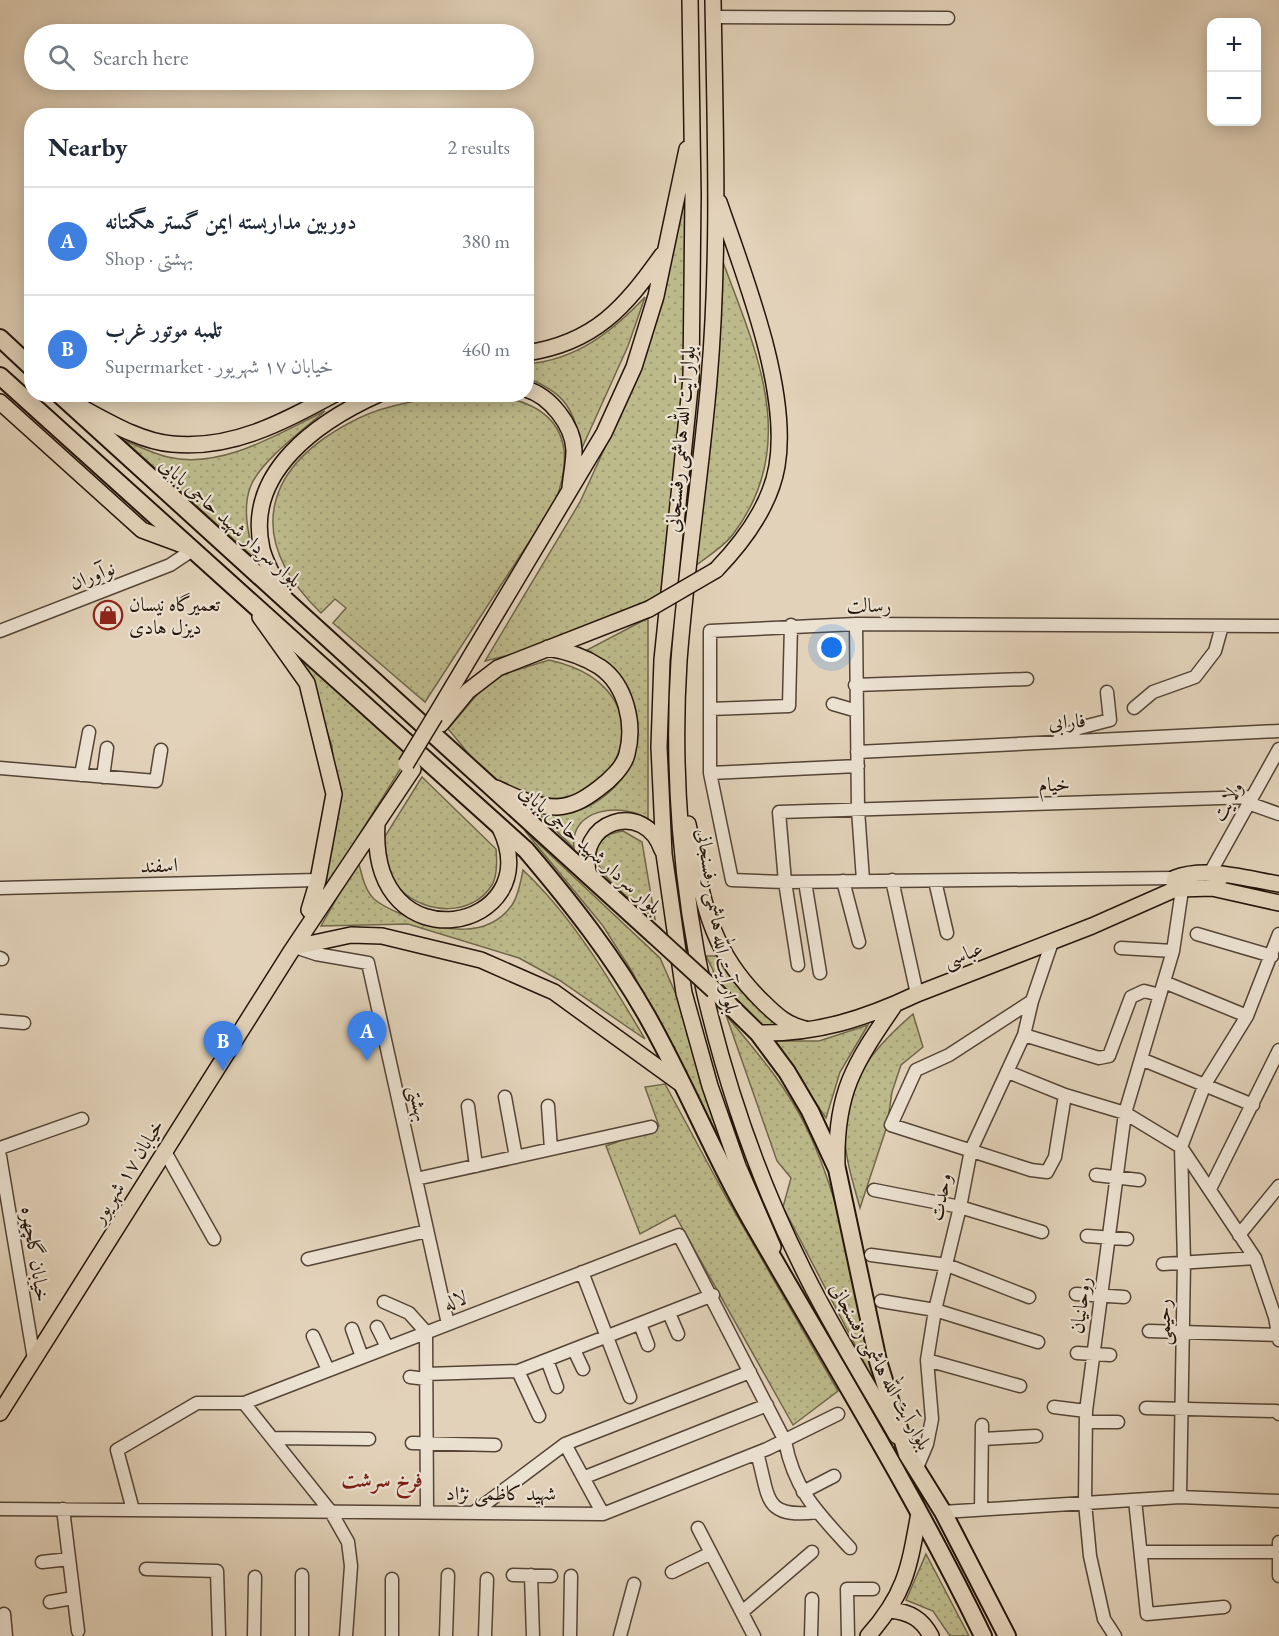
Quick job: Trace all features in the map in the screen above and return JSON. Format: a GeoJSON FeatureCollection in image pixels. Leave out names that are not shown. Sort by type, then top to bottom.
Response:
{"type":"FeatureCollection","features":[{"type":"Feature","properties":{"kind":"highway"},"geometry":{"type":"LineString","coordinates":[[0,338],[24,360]]}},
{"type":"Feature","properties":{"kind":"highway"},"geometry":{"type":"LineString","coordinates":[[0,376],[24,397]]}},
{"type":"Feature","properties":{"kind":"highway"},"geometry":{"type":"LineString","coordinates":[[29,402],[499,825],[526,850],[553,881],[612,958],[648,1017],[718,1160],[787,1278]]}},
{"type":"Feature","properties":{"kind":"highway","name":"بلوار سردار شهید حاجی بابایی"},"geometry":{"type":"LineString","coordinates":[[67,402],[654,935],[758,1034],[810,1111],[837,1167],[878,1360],[907,1454]]}},
{"type":"Feature","properties":{"kind":"highway","name":"بلوار آیت الله هاشمی رفسنجانی"},"geometry":{"type":"LineString","coordinates":[[787,1278],[919,1513],[983,1636]]}},
{"type":"Feature","properties":{"kind":"highway","name":"بلوار آیت الله هاشمی رفسنجانی"},"geometry":{"type":"LineString","coordinates":[[907,1454],[942,1512],[1007,1636]]}},
{"type":"Feature","properties":{"kind":"main road","name":"بلوار آیت الله هاشمی رفسنجانی"},"geometry":{"type":"LineString","coordinates":[[690,0],[693,120],[691,378],[662,671],[659,747],[664,854],[684,993],[710,1086],[738,1166],[787,1278]]}},
{"type":"Feature","properties":{"kind":"main road","name":"بلوار آیت الله هاشمی رفسنجانی"},"geometry":{"type":"LineString","coordinates":[[713,0],[717,195],[709,377],[679,662],[678,780],[682,851],[704,991],[728,1080],[755,1160],[802,1268],[907,1454]]}},
{"type":"Feature","properties":{"kind":"main road"},"geometry":{"type":"LineString","coordinates":[[691,19],[713,17]]}},
{"type":"Feature","properties":{"kind":"main road"},"geometry":{"type":"LineString","coordinates":[[292,950],[293,942],[309,910],[409,766],[438,720],[604,433],[634,367],[656,296],[693,120]]}},
{"type":"Feature","properties":{"kind":"main road"},"geometry":{"type":"LineString","coordinates":[[438,720],[468,691],[498,668],[649,609],[716,570],[738,547],[759,514],[777,468],[780,427],[772,374],[743,270],[717,195]]}},
{"type":"Feature","properties":{"kind":"main road"},"geometry":{"type":"LineString","coordinates":[[534,351],[575,339],[607,321],[632,297],[666,250]]}},
{"type":"Feature","properties":{"kind":"main road"},"geometry":{"type":"LineString","coordinates":[[534,394],[551,404],[569,428],[574,449],[570,493]]}},
{"type":"Feature","properties":{"kind":"main road"},"geometry":{"type":"LineString","coordinates":[[0,402],[142,530],[195,549]]}},
{"type":"Feature","properties":{"kind":"main road"},"geometry":{"type":"LineString","coordinates":[[72,402],[126,430],[170,444],[216,444],[252,435],[319,402]]}},
{"type":"Feature","properties":{"kind":"main road"},"geometry":{"type":"LineString","coordinates":[[285,599],[262,550],[259,522],[266,489],[282,462],[311,433],[362,402]]}},
{"type":"Feature","properties":{"kind":"main road"},"geometry":{"type":"LineString","coordinates":[[238,589],[308,683],[324,741],[334,794],[318,880],[309,910]]}},
{"type":"Feature","properties":{"kind":"main road"},"geometry":{"type":"LineString","coordinates":[[489,785],[526,802],[558,807],[581,802],[610,781],[627,755],[630,720],[620,690],[601,668],[574,653],[548,648]]}},
{"type":"Feature","properties":{"kind":"main road"},"geometry":{"type":"LineString","coordinates":[[292,950],[377,823],[409,766]]}},
{"type":"Feature","properties":{"kind":"main road"},"geometry":{"type":"LineString","coordinates":[[678,780],[715,938],[729,964],[775,1014],[791,1026],[813,1030]]}},
{"type":"Feature","properties":{"kind":"main road"},"geometry":{"type":"LineString","coordinates":[[589,876],[586,863],[587,849],[593,837],[602,828],[614,822],[634,822],[652,831],[660,841],[664,854]]}},
{"type":"Feature","properties":{"kind":"main road"},"geometry":{"type":"LineString","coordinates":[[377,823],[376,848],[388,890],[402,903],[431,919],[470,917],[488,907],[504,884],[510,856],[499,825]]}},
{"type":"Feature","properties":{"kind":"main road"},"geometry":{"type":"LineString","coordinates":[[1213,879],[1279,884]]}},
{"type":"Feature","properties":{"kind":"main road"},"geometry":{"type":"LineString","coordinates":[[1213,879],[1279,903]]}},
{"type":"Feature","properties":{"kind":"main road","name":"عباسی"},"geometry":{"type":"LineString","coordinates":[[758,1034],[813,1030],[894,1006],[916,994],[1052,942],[1178,885],[1213,879]]}},
{"type":"Feature","properties":{"kind":"main road"},"geometry":{"type":"LineString","coordinates":[[292,950],[351,935],[382,936],[481,960],[554,992],[681,1084]]}},
{"type":"Feature","properties":{"kind":"main road","name":"خیابان ۱۷ شهریور"},"geometry":{"type":"LineString","coordinates":[[0,1413],[292,950]]}},
{"type":"Feature","properties":{"kind":"main road"},"geometry":{"type":"LineString","coordinates":[[837,1167],[839,1111],[850,1075],[894,1006]]}},
{"type":"Feature","properties":{"kind":"main road"},"geometry":{"type":"LineString","coordinates":[[867,1636],[890,1610],[908,1571],[919,1513]]}},
{"type":"Feature","properties":{"kind":"main road"},"geometry":{"type":"LineString","coordinates":[[890,1610],[916,1617],[932,1636]]}},
{"type":"Feature","properties":{"kind":"street"},"geometry":{"type":"LineString","coordinates":[[713,17],[948,18]]}},
{"type":"Feature","properties":{"kind":"street","name":"نوآوران"},"geometry":{"type":"LineString","coordinates":[[0,631],[170,565],[195,549]]}},
{"type":"Feature","properties":{"kind":"street"},"geometry":{"type":"LineString","coordinates":[[856,624],[858,810],[863,880]]}},
{"type":"Feature","properties":{"kind":"street","name":"رسالت"},"geometry":{"type":"LineString","coordinates":[[785,882],[732,880],[710,773],[710,631],[791,625],[856,624],[1279,626]]}},
{"type":"Feature","properties":{"kind":"street"},"geometry":{"type":"LineString","coordinates":[[710,709],[789,706],[791,625]]}},
{"type":"Feature","properties":{"kind":"street"},"geometry":{"type":"LineString","coordinates":[[1134,708],[1153,692],[1195,677],[1215,651],[1222,626]]}},
{"type":"Feature","properties":{"kind":"street"},"geometry":{"type":"LineString","coordinates":[[855,685],[1027,679]]}},
{"type":"Feature","properties":{"kind":"street"},"geometry":{"type":"LineString","coordinates":[[1057,741],[1079,728],[1110,720],[1107,692]]}},
{"type":"Feature","properties":{"kind":"street"},"geometry":{"type":"LineString","coordinates":[[833,704],[857,711]]}},
{"type":"Feature","properties":{"kind":"street","name":"فارابی"},"geometry":{"type":"LineString","coordinates":[[857,752],[1279,731]]}},
{"type":"Feature","properties":{"kind":"street"},"geometry":{"type":"LineString","coordinates":[[81,776],[88,732]]}},
{"type":"Feature","properties":{"kind":"street"},"geometry":{"type":"LineString","coordinates":[[103,777],[107,748]]}},
{"type":"Feature","properties":{"kind":"street","name":"ولایت"},"geometry":{"type":"LineString","coordinates":[[1213,879],[1250,800],[1279,749]]}},
{"type":"Feature","properties":{"kind":"street"},"geometry":{"type":"LineString","coordinates":[[0,768],[156,781],[161,750]]}},
{"type":"Feature","properties":{"kind":"street"},"geometry":{"type":"LineString","coordinates":[[710,773],[858,766]]}},
{"type":"Feature","properties":{"kind":"street"},"geometry":{"type":"LineString","coordinates":[[1250,800],[1279,814]]}},
{"type":"Feature","properties":{"kind":"street","name":"خیام"},"geometry":{"type":"LineString","coordinates":[[785,882],[779,812],[1250,800]]}},
{"type":"Feature","properties":{"kind":"street","name":"اسفند"},"geometry":{"type":"LineString","coordinates":[[0,888],[318,880]]}},
{"type":"Feature","properties":{"kind":"street"},"geometry":{"type":"LineString","coordinates":[[892,880],[916,994]]}},
{"type":"Feature","properties":{"kind":"street"},"geometry":{"type":"LineString","coordinates":[[798,965],[785,882],[892,880],[1178,885]]}},
{"type":"Feature","properties":{"kind":"street"},"geometry":{"type":"LineString","coordinates":[[843,881],[859,942]]}},
{"type":"Feature","properties":{"kind":"street"},"geometry":{"type":"LineString","coordinates":[[935,881],[947,933]]}},
{"type":"Feature","properties":{"kind":"street"},"geometry":{"type":"LineString","coordinates":[[805,882],[820,973]]}},
{"type":"Feature","properties":{"kind":"street","name":"روحانیان"},"geometry":{"type":"LineString","coordinates":[[1115,1636],[1104,1619],[1090,1556],[1085,1503],[1087,1416],[1100,1297],[1125,1113],[1173,951],[1178,885]]}},
{"type":"Feature","properties":{"kind":"street"},"geometry":{"type":"LineString","coordinates":[[1197,934],[1272,956]]}},
{"type":"Feature","properties":{"kind":"street"},"geometry":{"type":"LineString","coordinates":[[1181,1147],[1205,1084],[1247,1016],[1279,934]]}},
{"type":"Feature","properties":{"kind":"street","name":"وحدت"},"geometry":{"type":"LineString","coordinates":[[916,1470],[927,1444],[932,1419],[927,1360],[935,1310],[960,1208],[971,1150],[1024,1035],[1032,1001],[1052,942]]}},
{"type":"Feature","properties":{"kind":"street"},"geometry":{"type":"LineString","coordinates":[[1121,948],[1173,951]]}},
{"type":"Feature","properties":{"kind":"street","name":"بهشتی"},"geometry":{"type":"LineString","coordinates":[[292,950],[368,963],[448,1324]]}},
{"type":"Feature","properties":{"kind":"street"},"geometry":{"type":"LineString","coordinates":[[1164,982],[1247,1016]]}},
{"type":"Feature","properties":{"kind":"street"},"geometry":{"type":"LineString","coordinates":[[1024,1035],[1099,1058],[1109,1056],[1131,997],[1144,991],[1160,995]]}},
{"type":"Feature","properties":{"kind":"street"},"geometry":{"type":"LineString","coordinates":[[1032,1001],[949,1055],[916,1070],[891,1125],[1030,1170],[1047,1172],[1055,1157],[1065,1095]]}},
{"type":"Feature","properties":{"kind":"street"},"geometry":{"type":"LineString","coordinates":[[0,1021],[24,1023]]}},
{"type":"Feature","properties":{"kind":"street"},"geometry":{"type":"LineString","coordinates":[[1210,1189],[1279,1050]]}},
{"type":"Feature","properties":{"kind":"street"},"geometry":{"type":"LineString","coordinates":[[1141,1059],[1253,1105]]}},
{"type":"Feature","properties":{"kind":"street"},"geometry":{"type":"LineString","coordinates":[[1008,1072],[1065,1095],[1125,1113],[1181,1147],[1255,1258],[1277,1316],[1279,1340]]}},
{"type":"Feature","properties":{"kind":"street"},"geometry":{"type":"LineString","coordinates":[[506,1097],[516,1157]]}},
{"type":"Feature","properties":{"kind":"street"},"geometry":{"type":"LineString","coordinates":[[468,1106],[476,1166]]}},
{"type":"Feature","properties":{"kind":"street"},"geometry":{"type":"LineString","coordinates":[[548,1106],[551,1149]]}},
{"type":"Feature","properties":{"kind":"street"},"geometry":{"type":"LineString","coordinates":[[0,1148],[82,1119]]}},
{"type":"Feature","properties":{"kind":"street"},"geometry":{"type":"LineString","coordinates":[[416,1179],[651,1127]]}},
{"type":"Feature","properties":{"kind":"street","name":"رحیمی"},"geometry":{"type":"LineString","coordinates":[[1180,1497],[1184,1262],[1181,1147]]}},
{"type":"Feature","properties":{"kind":"street"},"geometry":{"type":"LineString","coordinates":[[164,1150],[214,1239]]}},
{"type":"Feature","properties":{"kind":"street","name":"خیابان گلچهره"},"geometry":{"type":"LineString","coordinates":[[1,1163],[34,1359]]}},
{"type":"Feature","properties":{"kind":"street"},"geometry":{"type":"LineString","coordinates":[[1096,1175],[1140,1180]]}},
{"type":"Feature","properties":{"kind":"street"},"geometry":{"type":"LineString","coordinates":[[1239,1235],[1279,1186]]}},
{"type":"Feature","properties":{"kind":"street"},"geometry":{"type":"LineString","coordinates":[[874,1190],[960,1208],[1042,1232]]}},
{"type":"Feature","properties":{"kind":"street"},"geometry":{"type":"LineString","coordinates":[[308,1259],[427,1231]]}},
{"type":"Feature","properties":{"kind":"street","name":"لاله"},"geometry":{"type":"LineString","coordinates":[[244,1403],[679,1235],[713,1296]]}},
{"type":"Feature","properties":{"kind":"street"},"geometry":{"type":"LineString","coordinates":[[1087,1236],[1127,1239]]}},
{"type":"Feature","properties":{"kind":"street"},"geometry":{"type":"LineString","coordinates":[[871,1255],[947,1265],[1029,1297]]}},
{"type":"Feature","properties":{"kind":"street"},"geometry":{"type":"LineString","coordinates":[[1163,1264],[1255,1258]]}},
{"type":"Feature","properties":{"kind":"street"},"geometry":{"type":"LineString","coordinates":[[582,1272],[609,1337],[630,1397]]}},
{"type":"Feature","properties":{"kind":"street"},"geometry":{"type":"LineString","coordinates":[[1076,1294],[1124,1297]]}},
{"type":"Feature","properties":{"kind":"street"},"geometry":{"type":"LineString","coordinates":[[411,1377],[518,1371],[713,1296],[731,1338],[785,1441],[809,1504],[850,1548]]}},
{"type":"Feature","properties":{"kind":"street"},"geometry":{"type":"LineString","coordinates":[[881,1301],[935,1310],[1038,1342]]}},
{"type":"Feature","properties":{"kind":"street"},"geometry":{"type":"LineString","coordinates":[[384,1302],[409,1313],[426,1332],[427,1512]]}},
{"type":"Feature","properties":{"kind":"street"},"geometry":{"type":"LineString","coordinates":[[669,1313],[678,1334]]}},
{"type":"Feature","properties":{"kind":"street"},"geometry":{"type":"LineString","coordinates":[[640,1324],[648,1345]]}},
{"type":"Feature","properties":{"kind":"street"},"geometry":{"type":"LineString","coordinates":[[377,1327],[387,1347]]}},
{"type":"Feature","properties":{"kind":"street"},"geometry":{"type":"LineString","coordinates":[[352,1329],[362,1357]]}},
{"type":"Feature","properties":{"kind":"street"},"geometry":{"type":"LineString","coordinates":[[1149,1331],[1183,1334],[1279,1335]]}},
{"type":"Feature","properties":{"kind":"street"},"geometry":{"type":"LineString","coordinates":[[313,1336],[328,1370]]}},
{"type":"Feature","properties":{"kind":"street"},"geometry":{"type":"LineString","coordinates":[[574,1350],[583,1369]]}},
{"type":"Feature","properties":{"kind":"street"},"geometry":{"type":"LineString","coordinates":[[1077,1353],[1110,1355]]}},
{"type":"Feature","properties":{"kind":"street"},"geometry":{"type":"LineString","coordinates":[[548,1360],[557,1387]]}},
{"type":"Feature","properties":{"kind":"street"},"geometry":{"type":"LineString","coordinates":[[927,1360],[1020,1386]]}},
{"type":"Feature","properties":{"kind":"street"},"geometry":{"type":"LineString","coordinates":[[518,1371],[539,1416]]}},
{"type":"Feature","properties":{"kind":"street"},"geometry":{"type":"LineString","coordinates":[[472,1513],[565,1443],[750,1372]]}},
{"type":"Feature","properties":{"kind":"street"},"geometry":{"type":"LineString","coordinates":[[133,1510],[117,1450],[197,1403],[244,1403],[331,1512],[348,1542],[351,1566],[346,1636]]}},
{"type":"Feature","properties":{"kind":"street"},"geometry":{"type":"LineString","coordinates":[[585,1477],[767,1405]]}},
{"type":"Feature","properties":{"kind":"street"},"geometry":{"type":"LineString","coordinates":[[1054,1407],[1118,1422]]}},
{"type":"Feature","properties":{"kind":"street"},"geometry":{"type":"LineString","coordinates":[[1146,1408],[1276,1411],[1279,1414]]}},
{"type":"Feature","properties":{"kind":"street","name":"شهید کاظمی نژاد"},"geometry":{"type":"LineString","coordinates":[[0,1509],[603,1514],[757,1453],[838,1414]]}},
{"type":"Feature","properties":{"kind":"street"},"geometry":{"type":"LineString","coordinates":[[981,1509],[982,1425]]}},
{"type":"Feature","properties":{"kind":"street"},"geometry":{"type":"LineString","coordinates":[[983,1439],[1036,1436]]}},
{"type":"Feature","properties":{"kind":"street"},"geometry":{"type":"LineString","coordinates":[[272,1438],[369,1439]]}},
{"type":"Feature","properties":{"kind":"street"},"geometry":{"type":"LineString","coordinates":[[412,1443],[495,1445]]}},
{"type":"Feature","properties":{"kind":"street"},"geometry":{"type":"LineString","coordinates":[[565,1443],[603,1514]]}},
{"type":"Feature","properties":{"kind":"street"},"geometry":{"type":"LineString","coordinates":[[757,1453],[772,1506],[780,1512],[818,1512]]}},
{"type":"Feature","properties":{"kind":"street"},"geometry":{"type":"LineString","coordinates":[[803,1492],[834,1476]]}},
{"type":"Feature","properties":{"kind":"street"},"geometry":{"type":"LineString","coordinates":[[942,1512],[1180,1497],[1279,1501]]}},
{"type":"Feature","properties":{"kind":"street"},"geometry":{"type":"LineString","coordinates":[[1135,1500],[1143,1552],[1147,1614],[1224,1607]]}},
{"type":"Feature","properties":{"kind":"street"},"geometry":{"type":"LineString","coordinates":[[63,1509],[78,1631]]}},
{"type":"Feature","properties":{"kind":"street"},"geometry":{"type":"LineString","coordinates":[[698,1528],[754,1636]]}},
{"type":"Feature","properties":{"kind":"street"},"geometry":{"type":"LineString","coordinates":[[1143,1552],[1278,1547],[1279,1571]]}},
{"type":"Feature","properties":{"kind":"street"},"geometry":{"type":"LineString","coordinates":[[742,1612],[812,1552]]}},
{"type":"Feature","properties":{"kind":"street"},"geometry":{"type":"LineString","coordinates":[[672,1572],[711,1553]]}},
{"type":"Feature","properties":{"kind":"street"},"geometry":{"type":"LineString","coordinates":[[42,1562],[69,1558]]}},
{"type":"Feature","properties":{"kind":"street"},"geometry":{"type":"LineString","coordinates":[[146,1569],[217,1570],[219,1636]]}},
{"type":"Feature","properties":{"kind":"street"},"geometry":{"type":"LineString","coordinates":[[302,1575],[302,1636]]}},
{"type":"Feature","properties":{"kind":"street"},"geometry":{"type":"LineString","coordinates":[[446,1636],[448,1575]]}},
{"type":"Feature","properties":{"kind":"street"},"geometry":{"type":"LineString","coordinates":[[513,1575],[551,1576]]}},
{"type":"Feature","properties":{"kind":"street"},"geometry":{"type":"LineString","coordinates":[[531,1575],[532,1636]]}},
{"type":"Feature","properties":{"kind":"street"},"geometry":{"type":"LineString","coordinates":[[570,1636],[571,1576]]}},
{"type":"Feature","properties":{"kind":"street"},"geometry":{"type":"LineString","coordinates":[[254,1636],[255,1577]]}},
{"type":"Feature","properties":{"kind":"street"},"geometry":{"type":"LineString","coordinates":[[392,1579],[392,1636]]}},
{"type":"Feature","properties":{"kind":"street"},"geometry":{"type":"LineString","coordinates":[[484,1636],[487,1579]]}},
{"type":"Feature","properties":{"kind":"street"},"geometry":{"type":"LineString","coordinates":[[620,1636],[634,1584]]}},
{"type":"Feature","properties":{"kind":"street"},"geometry":{"type":"LineString","coordinates":[[848,1636],[847,1589],[873,1589]]}},
{"type":"Feature","properties":{"kind":"street"},"geometry":{"type":"LineString","coordinates":[[50,1602],[73,1598]]}},
{"type":"Feature","properties":{"kind":"street"},"geometry":{"type":"LineString","coordinates":[[811,1636],[812,1599]]}},
{"type":"Feature","properties":{"kind":"street"},"geometry":{"type":"LineString","coordinates":[[4,1614],[6,1636]]}},
{"type":"Feature","properties":{"kind":"shaded area"},"geometry":{"type":"Polygon","coordinates":[[[687,156],[689,378],[667,596],[548,645],[485,661],[580,502],[641,369],[669,251],[687,156]]]}},
{"type":"Feature","properties":{"kind":"shaded area"},"geometry":{"type":"Polygon","coordinates":[[[720,254],[757,359],[765,394],[768,429],[765,464],[754,499],[730,538],[695,566],[717,377],[720,254]]]}},
{"type":"Feature","properties":{"kind":"shaded area"},"geometry":{"type":"Polygon","coordinates":[[[645,297],[628,346],[582,448],[575,423],[566,404],[551,390],[534,381],[534,363],[561,357],[577,350],[620,322],[645,297]]]}},
{"type":"Feature","properties":{"kind":"shaded area"},"geometry":{"type":"Polygon","coordinates":[[[409,402],[521,402],[537,409],[551,420],[560,435],[564,454],[563,476],[555,502],[425,702],[333,623],[346,608],[335,599],[321,613],[296,585],[281,557],[273,530],[275,505],[284,480],[302,458],[327,437],[359,418],[409,402]]]}},
{"type":"Feature","properties":{"kind":"shaded area"},"geometry":{"type":"Polygon","coordinates":[[[325,411],[272,457],[250,488],[246,514],[254,558],[125,441],[168,457],[188,460],[209,458],[250,447],[325,411]]]}},
{"type":"Feature","properties":{"kind":"shaded area"},"geometry":{"type":"Polygon","coordinates":[[[229,582],[413,749],[322,894],[320,888],[335,802],[332,746],[315,696],[229,582]]]}},
{"type":"Feature","properties":{"kind":"shaded area"},"geometry":{"type":"Polygon","coordinates":[[[648,618],[648,819],[625,811],[599,812],[580,824],[575,835],[574,848],[537,812],[566,814],[601,799],[622,778],[633,759],[637,739],[637,718],[631,698],[606,663],[587,650],[648,618]]]}},
{"type":"Feature","properties":{"kind":"shaded area"},"geometry":{"type":"Polygon","coordinates":[[[549,660],[592,677],[615,702],[623,731],[616,759],[597,782],[569,796],[534,797],[494,779],[448,729],[491,678],[549,660]]]}},
{"type":"Feature","properties":{"kind":"shaded area"},"geometry":{"type":"Polygon","coordinates":[[[422,777],[496,849],[497,863],[494,881],[473,903],[448,909],[423,904],[402,891],[388,870],[379,846],[422,777]]]}},
{"type":"Feature","properties":{"kind":"shaded area"},"geometry":{"type":"Polygon","coordinates":[[[525,831],[660,958],[678,999],[709,1108],[745,1204],[633,973],[603,926],[525,831]]]}},
{"type":"Feature","properties":{"kind":"shaded area"},"geometry":{"type":"Polygon","coordinates":[[[623,831],[642,842],[655,919],[614,885],[598,863],[596,853],[602,840],[610,834],[623,831]]]}},
{"type":"Feature","properties":{"kind":"shaded area"},"geometry":{"type":"Polygon","coordinates":[[[358,861],[368,891],[378,902],[424,923],[451,929],[478,927],[502,916],[514,901],[523,870],[541,888],[574,929],[604,972],[645,1039],[559,980],[519,958],[408,924],[321,926],[358,861]]]}},
{"type":"Feature","properties":{"kind":"shaded area"},"geometry":{"type":"Polygon","coordinates":[[[706,956],[718,956],[731,979],[777,1026],[756,1024],[715,982],[713,970],[706,956]]]}},
{"type":"Feature","properties":{"kind":"shaded area"},"geometry":{"type":"Polygon","coordinates":[[[913,1014],[923,1047],[901,1065],[892,1092],[887,1126],[860,1208],[846,1147],[847,1108],[852,1092],[867,1063],[888,1037],[913,1014]]]}},
{"type":"Feature","properties":{"kind":"shaded area"},"geometry":{"type":"Polygon","coordinates":[[[726,1015],[769,1068],[789,1097],[819,1157],[840,1220],[875,1383],[783,1207],[791,1178],[777,1161],[726,1015]]]}},
{"type":"Feature","properties":{"kind":"shaded area"},"geometry":{"type":"Polygon","coordinates":[[[868,1025],[840,1072],[826,1118],[773,1041],[819,1041],[868,1025]]]}},
{"type":"Feature","properties":{"kind":"shaded area"},"geometry":{"type":"Polygon","coordinates":[[[665,1084],[726,1197],[838,1391],[793,1425],[675,1215],[640,1234],[606,1146],[659,1126],[645,1087],[665,1084]]]}},
{"type":"Feature","properties":{"kind":"shaded area"},"geometry":{"type":"Polygon","coordinates":[[[926,1554],[969,1636],[950,1636],[933,1611],[906,1600],[926,1554]]]}},
{"type":"Feature","properties":{"kind":"place","name":"تعمیرگاه نیسان دیزل هادی"},"geometry":{"type":"Point","coordinates":[108,615]}},
{"type":"Feature","properties":{"kind":"place","name":"دوربین مداربسته ایمن گستر هگمتانه"},"geometry":{"type":"Point","coordinates":[367,1061]}},
{"type":"Feature","properties":{"kind":"place","name":"تلمبه موتور غرب"},"geometry":{"type":"Point","coordinates":[223,1071]}},
{"type":"Feature","properties":{"kind":"district","name":"فرخ سرشت"},"geometry":{"type":"Point","coordinates":[382,1480]}}]}
